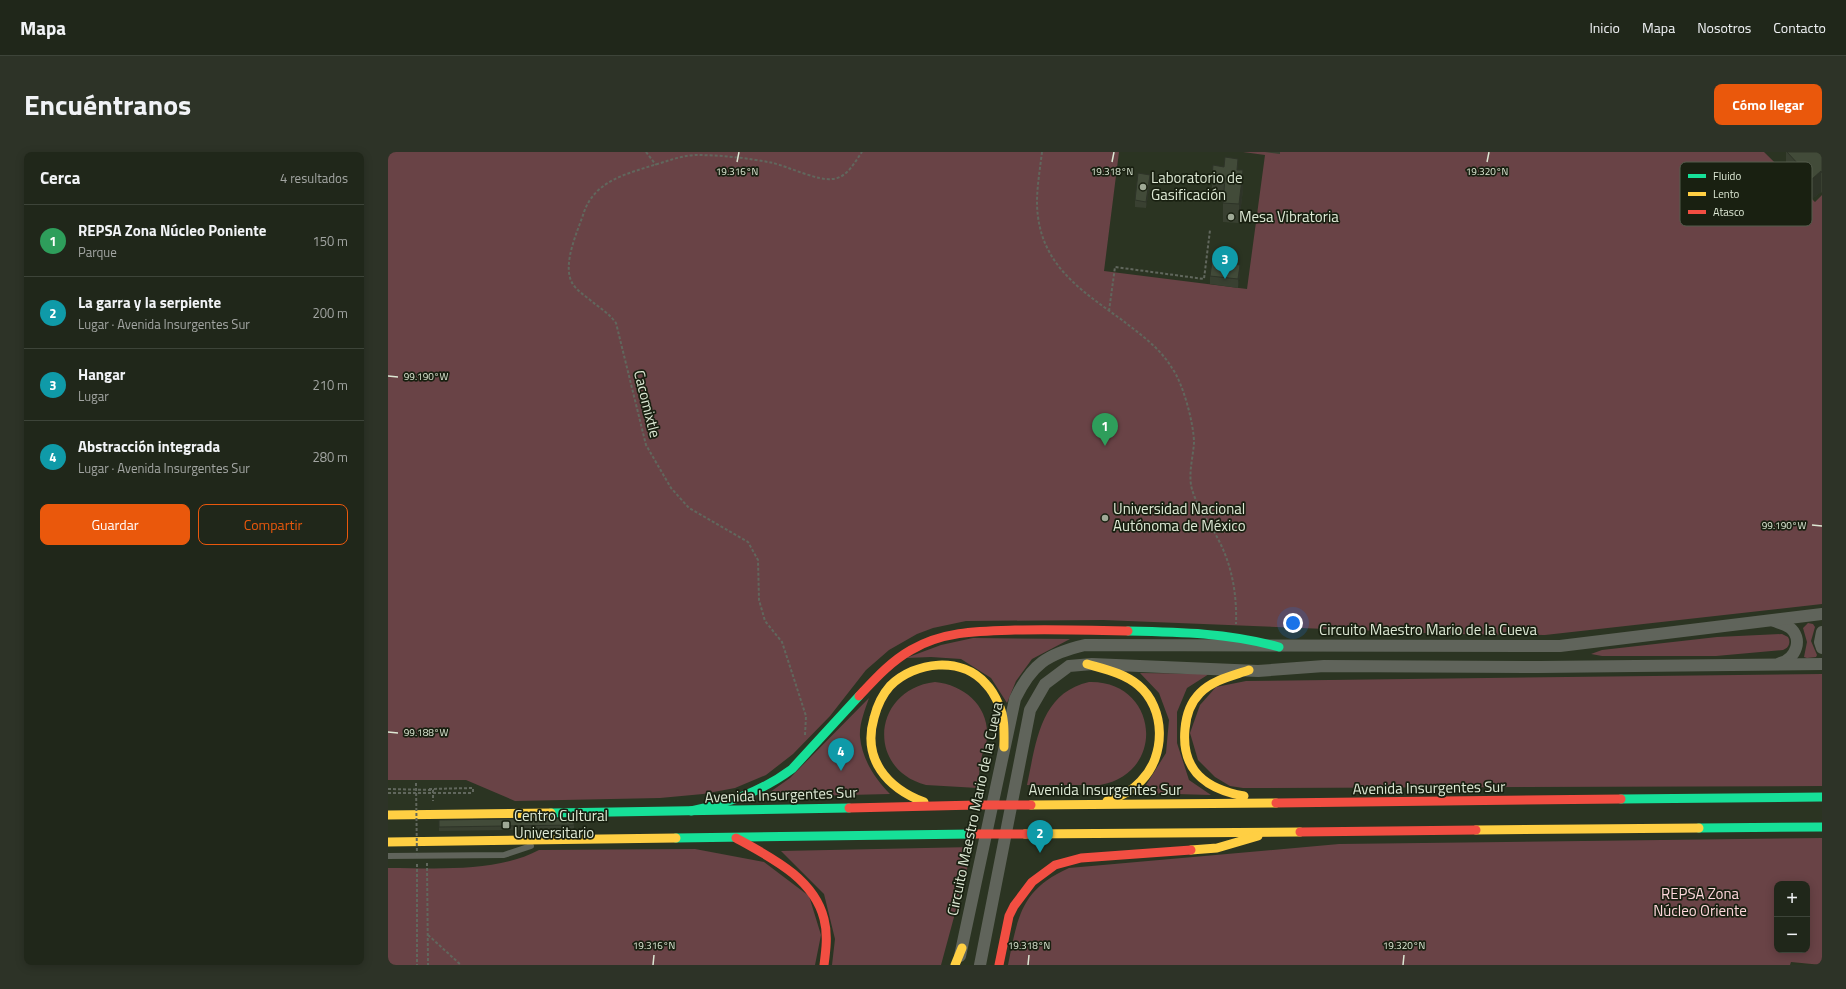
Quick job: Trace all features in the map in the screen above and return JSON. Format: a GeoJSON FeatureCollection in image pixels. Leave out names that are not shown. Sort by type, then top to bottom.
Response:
{"type":"FeatureCollection","features":[{"type":"Feature","properties":{"kind":"main road"},"geometry":{"type":"LineString","coordinates":[[691,811],[728,803],[764,788],[792,769],[887,666],[912,649],[944,636],[974,631],[1051,629],[1201,633],[1236,637],[1279,647]]}},
{"type":"Feature","properties":{"kind":"main road"},"geometry":{"type":"LineString","coordinates":[[1087,664],[1119,674],[1145,692],[1156,713],[1159,738],[1155,760],[1142,782],[1115,798],[1088,804]]}},
{"type":"Feature","properties":{"kind":"main road"},"geometry":{"type":"LineString","coordinates":[[932,805],[912,798],[896,788],[880,770],[873,756],[870,732],[874,712],[882,695],[896,680],[915,669],[932,665],[956,666],[971,672],[985,682],[999,704],[1004,720],[1004,747]]}},
{"type":"Feature","properties":{"kind":"main road"},"geometry":{"type":"LineString","coordinates":[[1249,670],[1218,680],[1195,698],[1187,717],[1184,732],[1184,747],[1189,761],[1197,775],[1223,792],[1295,803]]}},
{"type":"Feature","properties":{"kind":"main road","name":"Avenida Insurgentes Sur"},"geometry":{"type":"LineString","coordinates":[[388,815],[691,811],[932,805],[1295,803],[1822,797]]}},
{"type":"Feature","properties":{"kind":"main road"},"geometry":{"type":"LineString","coordinates":[[388,842],[973,834],[1822,827]]}},
{"type":"Feature","properties":{"kind":"main road"},"geometry":{"type":"LineString","coordinates":[[998,965],[1009,916],[1014,906],[1032,882],[1055,865],[1081,858],[1217,848],[1238,843],[1268,831]]}},
{"type":"Feature","properties":{"kind":"main road"},"geometry":{"type":"LineString","coordinates":[[736,838],[786,866],[811,891],[821,910],[827,933],[824,965]]}},
{"type":"Feature","properties":{"kind":"street","name":"Circuito Maestro Mario de la Cueva"},"geometry":{"type":"LineString","coordinates":[[956,965],[962,948],[1015,699],[1025,680],[1037,666],[1051,656],[1067,649],[1085,645],[1279,647],[1560,646],[1822,614]]}},
{"type":"Feature","properties":{"kind":"street"},"geometry":{"type":"LineString","coordinates":[[1774,621],[1790,627],[1796,637],[1797,642],[1791,658],[1775,664]]}},
{"type":"Feature","properties":{"kind":"street"},"geometry":{"type":"LineString","coordinates":[[1822,632],[1820,642],[1822,648]]}},
{"type":"Feature","properties":{"kind":"street"},"geometry":{"type":"LineString","coordinates":[[980,965],[1030,710],[1045,684],[1069,666],[1087,664],[1249,670],[1324,666],[1539,667],[1822,664]]}},
{"type":"Feature","properties":{"kind":"lane"},"geometry":{"type":"LineString","coordinates":[[388,856],[504,855],[544,841]]}},
{"type":"Feature","properties":{"kind":"path"},"geometry":{"type":"LineString","coordinates":[[646,152],[656,165]]}},
{"type":"Feature","properties":{"kind":"path","name":"Cacomixtle"},"geometry":{"type":"LineString","coordinates":[[810,749],[804,733],[806,716],[782,642],[765,621],[760,600],[758,560],[748,542],[689,508],[671,488],[646,445],[616,323],[608,312],[593,303],[574,286],[568,272],[573,242],[586,207],[597,190],[612,180],[631,171],[684,156],[717,156],[773,163],[820,178],[832,179],[847,173],[862,152]]}},
{"type":"Feature","properties":{"kind":"path"},"geometry":{"type":"LineString","coordinates":[[1042,152],[1037,203],[1039,226],[1045,244],[1054,262],[1071,281],[1092,299],[1159,350],[1174,370],[1182,390],[1193,433],[1194,442],[1190,467],[1192,486],[1198,504],[1218,538],[1230,568],[1236,599],[1236,637]]}},
{"type":"Feature","properties":{"kind":"path"},"geometry":{"type":"LineString","coordinates":[[1109,311],[1115,267],[1204,279],[1210,230]]}},
{"type":"Feature","properties":{"kind":"path"},"geometry":{"type":"LineString","coordinates":[[416,783],[417,965]]}},
{"type":"Feature","properties":{"kind":"path"},"geometry":{"type":"LineString","coordinates":[[388,793],[473,793],[473,788],[416,789]]}},
{"type":"Feature","properties":{"kind":"path"},"geometry":{"type":"LineString","coordinates":[[388,790],[433,790],[433,815]]}},
{"type":"Feature","properties":{"kind":"path"},"geometry":{"type":"LineString","coordinates":[[428,856],[428,965]]}},
{"type":"Feature","properties":{"kind":"path"},"geometry":{"type":"LineString","coordinates":[[428,935],[461,965]]}},
{"type":"Feature","properties":{"kind":"green space","name":"Universidad Nacional Autónoma de México"},"geometry":{"type":"Polygon","coordinates":[[[388,152],[1119,152],[1104,271],[1247,289],[1265,155],[1243,152],[1764,152],[1774,162],[1680,162],[1680,226],[1812,226],[1812,199],[1815,202],[1822,195],[1822,604],[1545,635],[1450,634],[1103,620],[966,621],[933,628],[917,634],[889,650],[866,670],[830,716],[793,754],[766,775],[735,788],[703,794],[660,798],[515,801],[466,780],[388,780],[388,152]]]}},
{"type":"Feature","properties":{"kind":"green space"},"geometry":{"type":"Polygon","coordinates":[[[1808,623],[1813,624],[1815,627],[1811,641],[1817,655],[1816,657],[1807,658],[1804,657],[1807,642],[1803,628],[1808,623]]]}},
{"type":"Feature","properties":{"kind":"green space"},"geometry":{"type":"Polygon","coordinates":[[[1782,634],[1788,637],[1789,641],[1789,645],[1783,650],[1716,656],[1602,656],[1591,654],[1602,650],[1717,637],[1782,634]]]}},
{"type":"Feature","properties":{"kind":"green space"},"geometry":{"type":"Polygon","coordinates":[[[973,638],[1070,639],[1032,659],[1016,681],[1007,703],[991,678],[961,659],[931,657],[906,658],[941,645],[973,638]]]}},
{"type":"Feature","properties":{"kind":"green space"},"geometry":{"type":"Polygon","coordinates":[[[1140,673],[1209,674],[1187,688],[1177,712],[1177,743],[1189,780],[1211,795],[1141,793],[1166,753],[1169,720],[1159,693],[1140,673]]]}},
{"type":"Feature","properties":{"kind":"green space"},"geometry":{"type":"Polygon","coordinates":[[[1822,674],[1822,786],[1243,788],[1230,786],[1215,777],[1198,760],[1190,733],[1200,705],[1216,687],[1246,681],[1822,674]]]}},
{"type":"Feature","properties":{"kind":"green space"},"geometry":{"type":"Polygon","coordinates":[[[935,682],[946,684],[965,693],[980,708],[984,717],[987,727],[987,739],[980,763],[978,788],[926,785],[906,776],[893,763],[886,747],[884,730],[889,713],[899,699],[914,688],[935,682]]]}},
{"type":"Feature","properties":{"kind":"green space"},"geometry":{"type":"Polygon","coordinates":[[[1089,682],[1112,685],[1129,696],[1141,711],[1146,728],[1145,747],[1137,764],[1122,777],[1100,785],[1027,785],[1038,737],[1050,708],[1060,697],[1073,688],[1089,682]]]}},
{"type":"Feature","properties":{"kind":"green space"},"geometry":{"type":"Polygon","coordinates":[[[869,698],[860,727],[861,745],[866,761],[874,775],[890,794],[763,797],[790,778],[869,698]]]}},
{"type":"Feature","properties":{"kind":"green space","name":"REPSA Zona Núcleo Oriente"},"geometry":{"type":"Polygon","coordinates":[[[1822,838],[1822,965],[1791,962],[1790,965],[1008,965],[1015,933],[1024,907],[1040,886],[1069,868],[1339,844],[1822,838]]]}},
{"type":"Feature","properties":{"kind":"green space"},"geometry":{"type":"Polygon","coordinates":[[[973,847],[941,965],[832,965],[835,939],[824,894],[781,851],[973,847]]]}},
{"type":"Feature","properties":{"kind":"green space"},"geometry":{"type":"Polygon","coordinates":[[[695,849],[764,862],[809,896],[821,935],[815,965],[388,965],[388,868],[465,868],[485,866],[504,863],[539,850],[695,849]]]}},
{"type":"Feature","properties":{"kind":"building"},"geometry":{"type":"Polygon","coordinates":[[[1787,152],[1822,152],[1822,173],[1821,171],[1812,179],[1812,162],[1796,162],[1787,152]]]}},
{"type":"Feature","properties":{"kind":"building"},"geometry":{"type":"Polygon","coordinates":[[[1225,157],[1238,159],[1237,170],[1243,170],[1239,204],[1223,203],[1225,178],[1212,177],[1213,165],[1224,167],[1225,157]]]}},
{"type":"Feature","properties":{"kind":"building"},"geometry":{"type":"Polygon","coordinates":[[[1138,173],[1150,175],[1146,202],[1135,200],[1138,173]]]}},
{"type":"Feature","properties":{"kind":"building"},"geometry":{"type":"Polygon","coordinates":[[[1212,262],[1240,265],[1238,279],[1210,276],[1212,262]]]}},
{"type":"Feature","properties":{"kind":"building"},"geometry":{"type":"Polygon","coordinates":[[[574,818],[574,825],[439,827],[439,820],[574,818]]]}},
{"type":"Feature","properties":{"kind":"traffic: fast"},"geometry":{"type":"LineString","coordinates":[[1128,631],[1223,636],[1260,642],[1279,647]]}},
{"type":"Feature","properties":{"kind":"traffic: fast"},"geometry":{"type":"LineString","coordinates":[[691,811],[744,796],[768,784],[792,769],[859,696]]}},
{"type":"Feature","properties":{"kind":"traffic: fast"},"geometry":{"type":"LineString","coordinates":[[1621,799],[1822,797]]}},
{"type":"Feature","properties":{"kind":"traffic: fast"},"geometry":{"type":"LineString","coordinates":[[551,813],[849,808]]}},
{"type":"Feature","properties":{"kind":"traffic: fast"},"geometry":{"type":"LineString","coordinates":[[1699,828],[1822,827]]}},
{"type":"Feature","properties":{"kind":"traffic: fast"},"geometry":{"type":"LineString","coordinates":[[676,838],[973,834]]}},
{"type":"Feature","properties":{"kind":"traffic: slow"},"geometry":{"type":"LineString","coordinates":[[1087,664],[1120,674],[1138,685],[1154,706],[1158,719],[1158,746],[1155,759],[1149,771],[1130,791],[1107,801]]}},
{"type":"Feature","properties":{"kind":"traffic: slow"},"geometry":{"type":"LineString","coordinates":[[924,802],[899,789],[889,780],[875,759],[872,746],[871,733],[878,705],[887,689],[900,678],[912,671],[938,665],[964,669],[976,675],[990,688],[1001,710],[1004,726],[1004,747]]}},
{"type":"Feature","properties":{"kind":"traffic: slow"},"geometry":{"type":"LineString","coordinates":[[1244,796],[1230,793],[1218,788],[1199,776],[1192,767],[1187,756],[1185,729],[1189,710],[1200,693],[1211,685],[1229,676],[1249,670]]}},
{"type":"Feature","properties":{"kind":"traffic: slow"},"geometry":{"type":"LineString","coordinates":[[1031,805],[1276,803]]}},
{"type":"Feature","properties":{"kind":"traffic: slow"},"geometry":{"type":"LineString","coordinates":[[388,815],[551,813]]}},
{"type":"Feature","properties":{"kind":"traffic: slow"},"geometry":{"type":"LineString","coordinates":[[1476,830],[1699,828]]}},
{"type":"Feature","properties":{"kind":"traffic: slow"},"geometry":{"type":"LineString","coordinates":[[1025,834],[1300,832]]}},
{"type":"Feature","properties":{"kind":"traffic: slow"},"geometry":{"type":"LineString","coordinates":[[1191,850],[1217,848],[1258,836]]}},
{"type":"Feature","properties":{"kind":"traffic: slow"},"geometry":{"type":"LineString","coordinates":[[388,842],[676,838]]}},
{"type":"Feature","properties":{"kind":"traffic: slow"},"geometry":{"type":"LineString","coordinates":[[955,965],[962,948]]}},
{"type":"Feature","properties":{"kind":"traffic: jam"},"geometry":{"type":"LineString","coordinates":[[859,696],[883,671],[903,655],[923,644],[948,636],[962,633],[1015,630],[1128,631]]}},
{"type":"Feature","properties":{"kind":"traffic: jam"},"geometry":{"type":"LineString","coordinates":[[1276,803],[1621,799]]}},
{"type":"Feature","properties":{"kind":"traffic: jam"},"geometry":{"type":"LineString","coordinates":[[849,808],[977,805]]}},
{"type":"Feature","properties":{"kind":"traffic: jam"},"geometry":{"type":"LineString","coordinates":[[977,805],[1031,805]]}},
{"type":"Feature","properties":{"kind":"traffic: jam"},"geometry":{"type":"LineString","coordinates":[[1300,832],[1476,830]]}},
{"type":"Feature","properties":{"kind":"traffic: jam"},"geometry":{"type":"LineString","coordinates":[[973,834],[1025,834]]}},
{"type":"Feature","properties":{"kind":"traffic: jam"},"geometry":{"type":"LineString","coordinates":[[736,838],[789,870],[801,880],[811,892],[819,905],[826,930],[824,965]]}},
{"type":"Feature","properties":{"kind":"traffic: jam"},"geometry":{"type":"LineString","coordinates":[[999,965],[1009,916],[1014,906],[1032,882],[1055,865],[1081,858],[1191,850]]}},
{"type":"Feature","properties":{"kind":"place","name":"Laboratorio de Gasificación"},"geometry":{"type":"Point","coordinates":[1143,187]}},
{"type":"Feature","properties":{"kind":"place","name":"Mesa Vibratoria"},"geometry":{"type":"Point","coordinates":[1231,217]}},
{"type":"Feature","properties":{"kind":"place","name":"Hangar"},"geometry":{"type":"Point","coordinates":[1225,279]}},
{"type":"Feature","properties":{"kind":"place","name":"REPSA Zona Núcleo Poniente"},"geometry":{"type":"Point","coordinates":[1105,446]}},
{"type":"Feature","properties":{"kind":"place","name":"Universidad Nacional Autónoma de México"},"geometry":{"type":"Point","coordinates":[1105,518]}},
{"type":"Feature","properties":{"kind":"place","name":"Abstracción integrada"},"geometry":{"type":"Point","coordinates":[841,771]}},
{"type":"Feature","properties":{"kind":"place","name":"Centro Cultural Universitario"},"geometry":{"type":"Point","coordinates":[506,825]}},
{"type":"Feature","properties":{"kind":"place","name":"La garra y la serpiente"},"geometry":{"type":"Point","coordinates":[1040,853]}}]}
